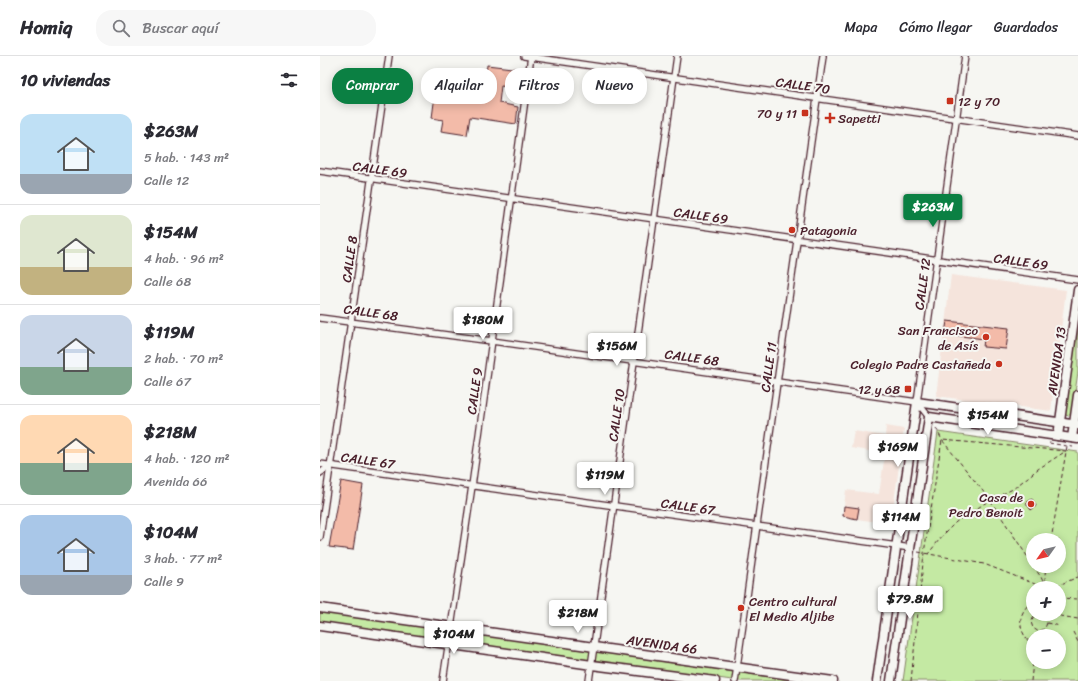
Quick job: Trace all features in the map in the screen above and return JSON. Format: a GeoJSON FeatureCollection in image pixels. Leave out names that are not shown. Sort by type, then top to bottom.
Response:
{"type":"FeatureCollection","features":[{"type":"Feature","properties":{"kind":"main road","name":"AVENIDA 13"},"geometry":{"type":"LineString","coordinates":[[1058,436],[1078,290]]}},
{"type":"Feature","properties":{"kind":"main road","name":"AVENIDA 13"},"geometry":{"type":"LineString","coordinates":[[1075,438],[1078,395]]}},
{"type":"Feature","properties":{"kind":"main road","name":"CALLE 68"},"geometry":{"type":"LineString","coordinates":[[917,402],[1076,425]]}},
{"type":"Feature","properties":{"kind":"main road","name":"CALLE 12"},"geometry":{"type":"LineString","coordinates":[[877,681],[917,402]]}},
{"type":"Feature","properties":{"kind":"main road"},"geometry":{"type":"LineString","coordinates":[[891,681],[913,549],[929,417],[1075,438]]}},
{"type":"Feature","properties":{"kind":"main road","name":"AVENIDA 66"},"geometry":{"type":"LineString","coordinates":[[320,608],[834,681]]}},
{"type":"Feature","properties":{"kind":"main road"},"geometry":{"type":"LineString","coordinates":[[320,626],[715,681]]}},
{"type":"Feature","properties":{"kind":"street","name":"CALLE 8"},"geometry":{"type":"LineString","coordinates":[[320,537],[389,56]]}},
{"type":"Feature","properties":{"kind":"street","name":"CALLE 70"},"geometry":{"type":"LineString","coordinates":[[524,56],[1078,136]]}},
{"type":"Feature","properties":{"kind":"street","name":"CALLE 9"},"geometry":{"type":"LineString","coordinates":[[443,681],[472,486],[531,56]]}},
{"type":"Feature","properties":{"kind":"street","name":"CALLE 10"},"geometry":{"type":"LineString","coordinates":[[589,681],[677,56]]}},
{"type":"Feature","properties":{"kind":"street","name":"CALLE 11"},"geometry":{"type":"LineString","coordinates":[[735,681],[823,56]]}},
{"type":"Feature","properties":{"kind":"street","name":"CALLE 12"},"geometry":{"type":"LineString","coordinates":[[917,402],[965,56]]}},
{"type":"Feature","properties":{"kind":"street","name":"CALLE 69"},"geometry":{"type":"LineString","coordinates":[[320,171],[1078,280]]}},
{"type":"Feature","properties":{"kind":"street","name":"CALLE 68"},"geometry":{"type":"LineString","coordinates":[[320,318],[917,402]]}},
{"type":"Feature","properties":{"kind":"street"},"geometry":{"type":"LineString","coordinates":[[917,402],[929,417]]}},
{"type":"Feature","properties":{"kind":"street","name":"CALLE 67"},"geometry":{"type":"LineString","coordinates":[[320,464],[913,549]]}},
{"type":"Feature","properties":{"kind":"street"},"geometry":{"type":"LineString","coordinates":[[320,473],[330,466]]}},
{"type":"Feature","properties":{"kind":"path"},"geometry":{"type":"LineString","coordinates":[[936,428],[942,440],[990,500],[1026,555]]}},
{"type":"Feature","properties":{"kind":"path"},"geometry":{"type":"LineString","coordinates":[[942,440],[1066,451]]}},
{"type":"Feature","properties":{"kind":"path"},"geometry":{"type":"LineString","coordinates":[[911,681],[924,553],[942,440]]}},
{"type":"Feature","properties":{"kind":"path"},"geometry":{"type":"LineString","coordinates":[[1052,533],[1067,446]]}},
{"type":"Feature","properties":{"kind":"path"},"geometry":{"type":"LineString","coordinates":[[928,554],[943,535],[956,522],[990,500],[1013,489],[1038,469],[1066,451]]}},
{"type":"Feature","properties":{"kind":"path"},"geometry":{"type":"LineString","coordinates":[[913,549],[928,554],[984,564],[1027,581]]}},
{"type":"Feature","properties":{"kind":"path"},"geometry":{"type":"LineString","coordinates":[[1066,582],[1078,577]]}},
{"type":"Feature","properties":{"kind":"path"},"geometry":{"type":"LineString","coordinates":[[1066,598],[1078,599]]}},
{"type":"Feature","properties":{"kind":"path"},"geometry":{"type":"LineString","coordinates":[[1026,608],[1021,616],[1022,631],[1026,636]]}},
{"type":"Feature","properties":{"kind":"path"},"geometry":{"type":"LineString","coordinates":[[1048,623],[1045,628],[1039,632],[1033,628],[1031,622],[1034,617],[1039,615],[1044,617],[1048,623],[1060,626]]}},
{"type":"Feature","properties":{"kind":"path"},"geometry":{"type":"LineString","coordinates":[[1066,617],[1078,619]]}},
{"type":"Feature","properties":{"kind":"path"},"geometry":{"type":"LineString","coordinates":[[1073,632],[1078,642]]}},
{"type":"Feature","properties":{"kind":"path"},"geometry":{"type":"LineString","coordinates":[[1031,681],[1032,669]]}},
{"type":"Feature","properties":{"kind":"shaded area","name":"Colegio Padre Castañeda"},"geometry":{"type":"Polygon","coordinates":[[[951,275],[1066,290],[1051,411],[936,396],[951,275]]]}},
{"type":"Feature","properties":{"kind":"shaded area"},"geometry":{"type":"Polygon","coordinates":[[[886,426],[904,429],[891,524],[857,519],[859,508],[844,506],[846,490],[879,494],[885,454],[851,448],[854,431],[885,436],[886,426]]]}},
{"type":"Feature","properties":{"kind":"green space"},"geometry":{"type":"Polygon","coordinates":[[[1078,325],[1078,372],[1072,412],[1069,416],[1065,415],[1078,325]]]}},
{"type":"Feature","properties":{"kind":"green space"},"geometry":{"type":"Polygon","coordinates":[[[938,432],[1078,452],[1078,681],[903,681],[938,432]]]}},
{"type":"Feature","properties":{"kind":"green space"},"geometry":{"type":"Polygon","coordinates":[[[320,612],[798,681],[739,681],[320,622],[320,612]]]}},
{"type":"Feature","properties":{"kind":"building"},"geometry":{"type":"Polygon","coordinates":[[[487,65],[512,68],[505,68],[505,87],[501,86],[499,103],[518,107],[516,124],[470,117],[467,135],[441,131],[443,120],[432,118],[434,104],[497,104],[497,68],[487,68],[487,65]]]}},
{"type":"Feature","properties":{"kind":"building","name":"San Francisco de Asís"},"geometry":{"type":"Polygon","coordinates":[[[947,321],[1009,328],[1006,349],[983,347],[984,339],[945,334],[947,321]]]}},
{"type":"Feature","properties":{"kind":"building"},"geometry":{"type":"Polygon","coordinates":[[[341,481],[363,485],[353,550],[329,547],[341,481]]]}},
{"type":"Feature","properties":{"kind":"building","name":"Casa de Pedro Benoit"},"geometry":{"type":"Polygon","coordinates":[[[1032,499],[1036,506],[1031,510],[1026,503],[1032,499]]]}},
{"type":"Feature","properties":{"kind":"building"},"geometry":{"type":"Polygon","coordinates":[[[844,506],[859,508],[857,519],[843,516],[844,506]]]}},
{"type":"Feature","properties":{"kind":"place","name":"12 y 70"},"geometry":{"type":"Point","coordinates":[950,101]}},
{"type":"Feature","properties":{"kind":"place","name":"70 y 11"},"geometry":{"type":"Point","coordinates":[805,113]}},
{"type":"Feature","properties":{"kind":"place","name":"Sapetti"},"geometry":{"type":"Point","coordinates":[830,118]}},
{"type":"Feature","properties":{"kind":"place","name":"Patagonia"},"geometry":{"type":"Point","coordinates":[792,230]}},
{"type":"Feature","properties":{"kind":"place","name":"San Francisco de Asís"},"geometry":{"type":"Point","coordinates":[986,337]}},
{"type":"Feature","properties":{"kind":"place","name":"Colegio Padre Castañeda"},"geometry":{"type":"Point","coordinates":[999,364]}},
{"type":"Feature","properties":{"kind":"place","name":"12 y 68"},"geometry":{"type":"Point","coordinates":[908,389]}},
{"type":"Feature","properties":{"kind":"place","name":"Casa de Pedro Benoit"},"geometry":{"type":"Point","coordinates":[1031,504]}},
{"type":"Feature","properties":{"kind":"place","name":"Centro cultural El Medio Aljibe"},"geometry":{"type":"Point","coordinates":[741,608]}}]}
